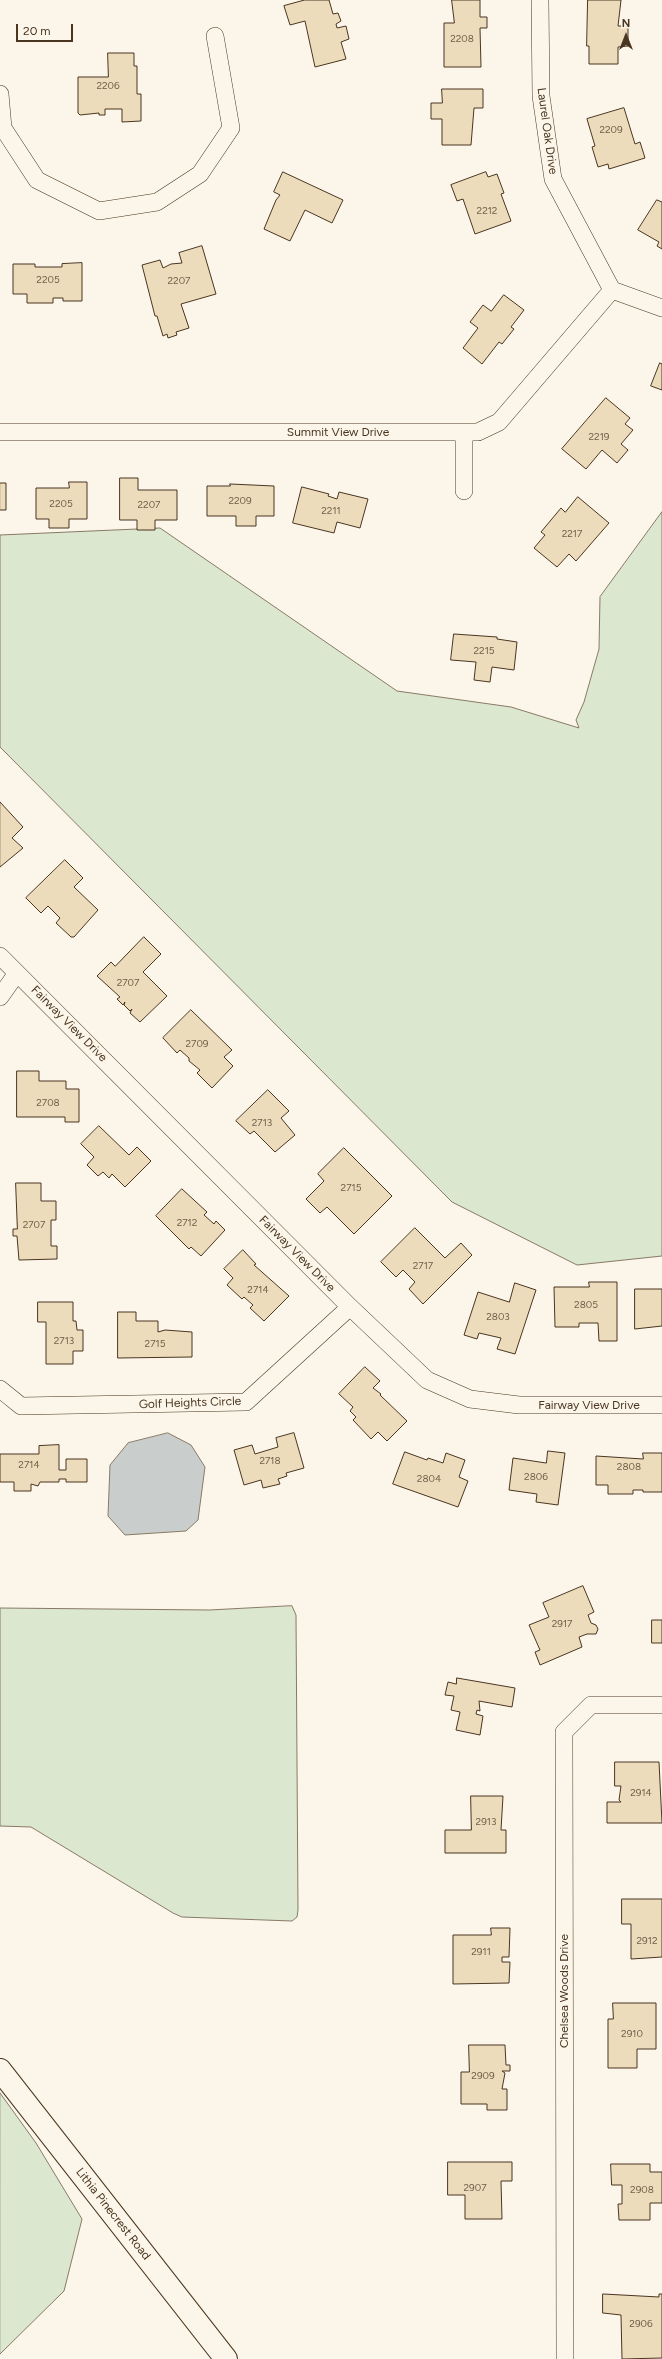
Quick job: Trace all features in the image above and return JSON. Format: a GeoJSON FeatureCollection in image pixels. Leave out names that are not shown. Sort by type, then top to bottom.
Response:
{"type":"FeatureCollection","features":[{"type":"Feature","properties":{"kind":"main road","name":"Lithia Pinecrest Road"},"geometry":{"type":"LineString","coordinates":[[0,2070],[226,2359]]}},
{"type":"Feature","properties":{"kind":"street","name":"Laurel Oak Drive"},"geometry":{"type":"LineString","coordinates":[[540,0],[541,96],[553,179],[612,290]]}},
{"type":"Feature","properties":{"kind":"street"},"geometry":{"type":"LineString","coordinates":[[0,94],[4,128],[37,180],[99,211],[157,202],[200,174],[231,128],[215,36]]}},
{"type":"Feature","properties":{"kind":"street"},"geometry":{"type":"LineString","coordinates":[[612,290],[662,308]]}},
{"type":"Feature","properties":{"kind":"street","name":"Summit View Drive"},"geometry":{"type":"LineString","coordinates":[[0,432],[478,432],[499,422],[612,290]]}},
{"type":"Feature","properties":{"kind":"street"},"geometry":{"type":"LineString","coordinates":[[464,432],[464,491]]}},
{"type":"Feature","properties":{"kind":"street","name":"Fairway View Drive"},"geometry":{"type":"LineString","coordinates":[[0,956],[350,1307],[427,1380],[470,1399],[519,1405],[662,1405]]}},
{"type":"Feature","properties":{"kind":"street"},"geometry":{"type":"LineString","coordinates":[[0,997],[18,973]]}},
{"type":"Feature","properties":{"kind":"street","name":"Golf Heights Circle"},"geometry":{"type":"LineString","coordinates":[[0,1389],[21,1406],[246,1402],[350,1307]]}},
{"type":"Feature","properties":{"kind":"street","name":"Chelsea Woods Drive"},"geometry":{"type":"LineString","coordinates":[[565,2359],[564,1732],[591,1705],[662,1705]]}},
{"type":"Feature","properties":{"kind":"green space"},"geometry":{"type":"Polygon","coordinates":[[[662,512],[662,1256],[577,1265],[452,1202],[0,747],[0,535],[160,528],[397,691],[511,707],[579,728],[576,720],[584,702],[599,649],[600,597],[662,512]]]}},
{"type":"Feature","properties":{"kind":"green space"},"geometry":{"type":"Polygon","coordinates":[[[292,1606],[296,1615],[298,1910],[297,1917],[292,1921],[182,1917],[31,1827],[0,1826],[0,1608],[209,1610],[292,1606]]]}},
{"type":"Feature","properties":{"kind":"green space"},"geometry":{"type":"Polygon","coordinates":[[[0,2093],[36,2143],[82,2219],[64,2291],[0,2354],[0,2093]]]}},
{"type":"Feature","properties":{"kind":"shaded area"},"geometry":{"type":"Polygon","coordinates":[[[168,1433],[191,1445],[205,1467],[198,1520],[186,1531],[125,1535],[108,1516],[110,1465],[128,1443],[168,1433]]]}},
{"type":"Feature","properties":{"kind":"building"},"geometry":{"type":"Polygon","coordinates":[[[305,0],[329,0],[333,14],[338,13],[341,21],[336,24],[337,28],[346,26],[349,39],[341,42],[346,59],[315,67],[305,21],[290,25],[284,6],[305,0]]]}},
{"type":"Feature","properties":{"kind":"building"},"geometry":{"type":"Polygon","coordinates":[[[452,0],[480,0],[480,17],[487,17],[487,28],[480,28],[481,67],[444,67],[444,23],[454,23],[452,0]]]}},
{"type":"Feature","properties":{"kind":"building"},"geometry":{"type":"Polygon","coordinates":[[[588,0],[621,0],[618,26],[628,26],[628,46],[618,47],[618,64],[589,64],[589,46],[587,46],[588,0]]]}},
{"type":"Feature","properties":{"kind":"building"},"geometry":{"type":"Polygon","coordinates":[[[108,53],[134,53],[134,66],[137,66],[137,94],[141,94],[141,121],[122,122],[122,109],[105,109],[105,115],[99,115],[99,113],[80,115],[78,113],[78,77],[108,77],[108,53]]]}},
{"type":"Feature","properties":{"kind":"building"},"geometry":{"type":"Polygon","coordinates":[[[442,89],[483,89],[483,108],[474,108],[471,145],[442,145],[442,119],[431,119],[431,103],[442,103],[442,89]]]}},
{"type":"Feature","properties":{"kind":"building"},"geometry":{"type":"Polygon","coordinates":[[[624,108],[635,144],[640,142],[645,158],[609,169],[608,164],[598,167],[592,147],[595,146],[587,119],[624,108]]]}},
{"type":"Feature","properties":{"kind":"building"},"geometry":{"type":"Polygon","coordinates":[[[283,172],[343,200],[332,223],[305,210],[290,241],[264,229],[276,200],[280,195],[274,192],[283,172]]]}},
{"type":"Feature","properties":{"kind":"building"},"geometry":{"type":"Polygon","coordinates":[[[486,172],[488,177],[497,174],[504,193],[501,194],[511,221],[475,234],[463,199],[457,201],[451,185],[486,172]]]}},
{"type":"Feature","properties":{"kind":"building"},"geometry":{"type":"Polygon","coordinates":[[[657,200],[662,202],[662,249],[657,246],[659,242],[638,230],[657,200]]]}},
{"type":"Feature","properties":{"kind":"building"},"geometry":{"type":"Polygon","coordinates":[[[202,246],[216,294],[181,304],[189,328],[176,332],[177,335],[168,338],[167,334],[163,336],[157,316],[155,316],[142,265],[160,260],[163,268],[171,264],[182,263],[179,253],[202,246]]]}},
{"type":"Feature","properties":{"kind":"building"},"geometry":{"type":"Polygon","coordinates":[[[82,263],[82,301],[63,301],[63,298],[53,298],[53,303],[27,303],[27,294],[13,294],[13,264],[35,264],[35,267],[62,267],[62,264],[82,263]]]}},
{"type":"Feature","properties":{"kind":"building"},"geometry":{"type":"Polygon","coordinates":[[[504,295],[524,310],[511,327],[514,329],[502,344],[499,342],[482,364],[463,348],[478,328],[470,322],[483,305],[491,311],[504,295]]]}},
{"type":"Feature","properties":{"kind":"building"},"geometry":{"type":"Polygon","coordinates":[[[660,363],[662,364],[662,390],[651,386],[660,363]]]}},
{"type":"Feature","properties":{"kind":"building"},"geometry":{"type":"Polygon","coordinates":[[[606,398],[630,418],[625,424],[633,430],[621,444],[628,450],[617,463],[602,450],[586,469],[562,449],[606,398]]]}},
{"type":"Feature","properties":{"kind":"building"},"geometry":{"type":"Polygon","coordinates":[[[120,478],[138,478],[138,490],[177,490],[177,520],[155,520],[155,530],[137,530],[137,520],[120,520],[120,478]]]}},
{"type":"Feature","properties":{"kind":"building"},"geometry":{"type":"Polygon","coordinates":[[[69,482],[87,482],[87,519],[69,519],[69,528],[49,528],[49,519],[36,519],[36,488],[69,488],[69,482]]]}},
{"type":"Feature","properties":{"kind":"building"},"geometry":{"type":"Polygon","coordinates":[[[0,483],[6,483],[6,510],[0,510],[0,483]]]}},
{"type":"Feature","properties":{"kind":"building"},"geometry":{"type":"Polygon","coordinates":[[[230,484],[274,486],[274,516],[256,516],[256,526],[236,526],[236,516],[207,516],[207,486],[230,486],[230,484]]]}},
{"type":"Feature","properties":{"kind":"building"},"geometry":{"type":"Polygon","coordinates":[[[302,487],[329,494],[328,496],[337,499],[339,492],[368,499],[360,528],[337,522],[334,533],[293,523],[302,487]]]}},
{"type":"Feature","properties":{"kind":"building"},"geometry":{"type":"Polygon","coordinates":[[[578,497],[609,523],[576,561],[569,554],[557,567],[534,548],[545,535],[541,532],[561,508],[565,512],[578,497]]]}},
{"type":"Feature","properties":{"kind":"building"},"geometry":{"type":"Polygon","coordinates":[[[454,634],[497,637],[497,639],[517,642],[514,670],[492,667],[490,682],[474,680],[476,662],[451,660],[454,634]]]}},
{"type":"Feature","properties":{"kind":"building"},"geometry":{"type":"Polygon","coordinates":[[[0,802],[23,827],[12,838],[23,848],[0,867],[0,802]]]}},
{"type":"Feature","properties":{"kind":"building"},"geometry":{"type":"Polygon","coordinates":[[[65,860],[83,878],[74,887],[98,910],[74,937],[71,937],[56,923],[60,918],[48,906],[41,913],[26,898],[65,860]]]}},
{"type":"Feature","properties":{"kind":"building"},"geometry":{"type":"Polygon","coordinates":[[[144,937],[161,954],[143,972],[167,996],[140,1022],[130,1013],[132,1009],[130,1011],[124,1005],[125,1002],[123,1005],[117,999],[120,997],[97,976],[111,962],[115,966],[144,937]]]}},
{"type":"Feature","properties":{"kind":"building"},"geometry":{"type":"Polygon","coordinates":[[[191,1010],[232,1050],[224,1057],[233,1066],[212,1088],[197,1073],[200,1070],[189,1061],[189,1058],[180,1050],[177,1053],[163,1038],[191,1010]]]}},
{"type":"Feature","properties":{"kind":"building"},"geometry":{"type":"Polygon","coordinates":[[[17,1071],[39,1071],[39,1081],[66,1081],[66,1089],[79,1089],[79,1122],[65,1122],[65,1117],[17,1117],[17,1071]]]}},
{"type":"Feature","properties":{"kind":"building"},"geometry":{"type":"Polygon","coordinates":[[[268,1090],[289,1111],[281,1118],[295,1135],[275,1152],[254,1131],[250,1134],[236,1121],[268,1090]]]}},
{"type":"Feature","properties":{"kind":"building"},"geometry":{"type":"Polygon","coordinates":[[[99,1126],[129,1155],[137,1147],[151,1161],[125,1187],[112,1174],[109,1178],[103,1172],[98,1176],[87,1165],[94,1157],[81,1144],[99,1126]]]}},
{"type":"Feature","properties":{"kind":"building"},"geometry":{"type":"Polygon","coordinates":[[[344,1148],[392,1196],[354,1234],[327,1207],[320,1213],[306,1199],[324,1181],[318,1174],[344,1148]]]}},
{"type":"Feature","properties":{"kind":"building"},"geometry":{"type":"Polygon","coordinates":[[[16,1183],[41,1183],[41,1201],[56,1201],[56,1220],[51,1220],[51,1246],[57,1246],[57,1259],[19,1260],[17,1236],[13,1236],[13,1229],[17,1229],[16,1183]]]}},
{"type":"Feature","properties":{"kind":"building"},"geometry":{"type":"Polygon","coordinates":[[[182,1189],[207,1212],[204,1215],[214,1224],[216,1221],[225,1230],[201,1256],[191,1247],[189,1249],[156,1216],[182,1189]]]}},
{"type":"Feature","properties":{"kind":"building"},"geometry":{"type":"Polygon","coordinates":[[[415,1228],[445,1258],[461,1243],[472,1255],[423,1304],[409,1289],[415,1282],[403,1270],[396,1277],[381,1262],[415,1228]]]}},
{"type":"Feature","properties":{"kind":"building"},"geometry":{"type":"Polygon","coordinates":[[[243,1250],[256,1264],[254,1265],[289,1296],[264,1321],[250,1308],[253,1305],[244,1297],[242,1299],[227,1285],[233,1278],[224,1269],[243,1250]]]}},
{"type":"Feature","properties":{"kind":"building"},"geometry":{"type":"Polygon","coordinates":[[[589,1282],[617,1282],[617,1341],[599,1341],[598,1323],[579,1323],[579,1327],[555,1327],[554,1287],[589,1287],[589,1282]]]}},
{"type":"Feature","properties":{"kind":"building"},"geometry":{"type":"Polygon","coordinates":[[[515,1283],[536,1290],[515,1354],[497,1349],[501,1338],[479,1333],[477,1339],[464,1335],[478,1292],[509,1302],[515,1283]]]}},
{"type":"Feature","properties":{"kind":"building"},"geometry":{"type":"Polygon","coordinates":[[[635,1289],[662,1289],[662,1326],[635,1329],[635,1289]]]}},
{"type":"Feature","properties":{"kind":"building"},"geometry":{"type":"Polygon","coordinates":[[[38,1302],[73,1302],[73,1321],[76,1321],[77,1330],[83,1330],[83,1351],[73,1351],[73,1364],[46,1364],[46,1322],[38,1322],[38,1302]]]}},
{"type":"Feature","properties":{"kind":"building"},"geometry":{"type":"Polygon","coordinates":[[[118,1312],[136,1312],[136,1321],[158,1321],[158,1332],[165,1330],[192,1332],[192,1357],[118,1358],[118,1312]]]}},
{"type":"Feature","properties":{"kind":"building"},"geometry":{"type":"Polygon","coordinates":[[[365,1367],[380,1381],[373,1388],[381,1394],[380,1395],[407,1421],[387,1441],[378,1432],[371,1439],[353,1420],[356,1417],[350,1411],[353,1407],[339,1394],[365,1367]]]}},
{"type":"Feature","properties":{"kind":"building"},"geometry":{"type":"Polygon","coordinates":[[[294,1433],[304,1468],[286,1473],[287,1476],[278,1479],[280,1484],[263,1488],[261,1480],[244,1485],[234,1450],[252,1445],[255,1454],[278,1447],[276,1438],[294,1433]]]}},
{"type":"Feature","properties":{"kind":"building"},"geometry":{"type":"Polygon","coordinates":[[[59,1445],[59,1470],[66,1470],[66,1459],[87,1459],[87,1482],[66,1482],[66,1479],[59,1479],[59,1482],[40,1482],[38,1486],[31,1484],[31,1491],[14,1491],[14,1482],[0,1482],[0,1454],[39,1454],[39,1446],[59,1445]]]}},
{"type":"Feature","properties":{"kind":"building"},"geometry":{"type":"Polygon","coordinates":[[[548,1451],[565,1453],[558,1505],[536,1502],[537,1494],[509,1490],[513,1458],[546,1463],[548,1451]]]}},
{"type":"Feature","properties":{"kind":"building"},"geometry":{"type":"Polygon","coordinates":[[[405,1452],[427,1460],[428,1458],[443,1463],[446,1453],[465,1460],[459,1477],[468,1481],[458,1507],[393,1484],[405,1452]]]}},
{"type":"Feature","properties":{"kind":"building"},"geometry":{"type":"Polygon","coordinates":[[[643,1453],[662,1453],[662,1492],[643,1492],[643,1490],[633,1490],[633,1494],[608,1494],[608,1485],[596,1485],[596,1456],[643,1459],[643,1453]]]}},
{"type":"Feature","properties":{"kind":"building"},"geometry":{"type":"Polygon","coordinates":[[[583,1586],[594,1612],[588,1615],[591,1623],[596,1625],[598,1629],[596,1634],[587,1634],[579,1637],[582,1647],[540,1665],[535,1652],[540,1650],[529,1625],[549,1617],[543,1603],[583,1586]]]}},
{"type":"Feature","properties":{"kind":"building"},"geometry":{"type":"Polygon","coordinates":[[[652,1620],[662,1620],[662,1643],[652,1643],[652,1620]]]}},
{"type":"Feature","properties":{"kind":"building"},"geometry":{"type":"Polygon","coordinates":[[[457,1678],[515,1688],[512,1707],[479,1701],[480,1711],[477,1710],[476,1714],[483,1716],[480,1735],[456,1730],[460,1712],[451,1710],[454,1696],[445,1695],[448,1682],[456,1684],[457,1678]]]}},
{"type":"Feature","properties":{"kind":"building"},"geometry":{"type":"Polygon","coordinates":[[[615,1762],[659,1762],[662,1823],[607,1823],[607,1802],[621,1802],[619,1800],[621,1786],[615,1786],[615,1762]]]}},
{"type":"Feature","properties":{"kind":"building"},"geometry":{"type":"Polygon","coordinates":[[[471,1796],[503,1796],[501,1830],[506,1830],[506,1853],[445,1853],[445,1830],[471,1830],[471,1796]]]}},
{"type":"Feature","properties":{"kind":"building"},"geometry":{"type":"Polygon","coordinates":[[[622,1899],[662,1899],[662,1957],[631,1959],[631,1924],[622,1924],[622,1899]]]}},
{"type":"Feature","properties":{"kind":"building"},"geometry":{"type":"Polygon","coordinates":[[[491,1928],[510,1928],[509,1957],[502,1957],[502,1962],[510,1962],[509,1983],[453,1984],[453,1935],[491,1935],[491,1928]]]}},
{"type":"Feature","properties":{"kind":"building"},"geometry":{"type":"Polygon","coordinates":[[[613,2003],[656,2003],[656,2049],[637,2049],[637,2068],[608,2068],[608,2019],[613,2019],[613,2003]]]}},
{"type":"Feature","properties":{"kind":"building"},"geometry":{"type":"Polygon","coordinates":[[[469,2045],[505,2045],[506,2065],[510,2065],[510,2071],[502,2071],[505,2073],[502,2089],[507,2089],[507,2110],[487,2110],[487,2104],[461,2104],[461,2072],[469,2072],[469,2045]]]}},
{"type":"Feature","properties":{"kind":"building"},"geometry":{"type":"Polygon","coordinates":[[[448,2162],[512,2162],[512,2181],[501,2181],[502,2219],[465,2219],[465,2195],[448,2195],[448,2162]]]}},
{"type":"Feature","properties":{"kind":"building"},"geometry":{"type":"Polygon","coordinates":[[[611,2164],[650,2164],[650,2172],[662,2172],[662,2203],[650,2203],[650,2220],[619,2220],[618,2204],[622,2204],[622,2185],[612,2185],[611,2164]]]}},
{"type":"Feature","properties":{"kind":"building"},"geometry":{"type":"Polygon","coordinates":[[[603,2294],[659,2297],[659,2294],[662,2294],[662,2358],[622,2359],[621,2315],[603,2313],[603,2294]]]}}]}
